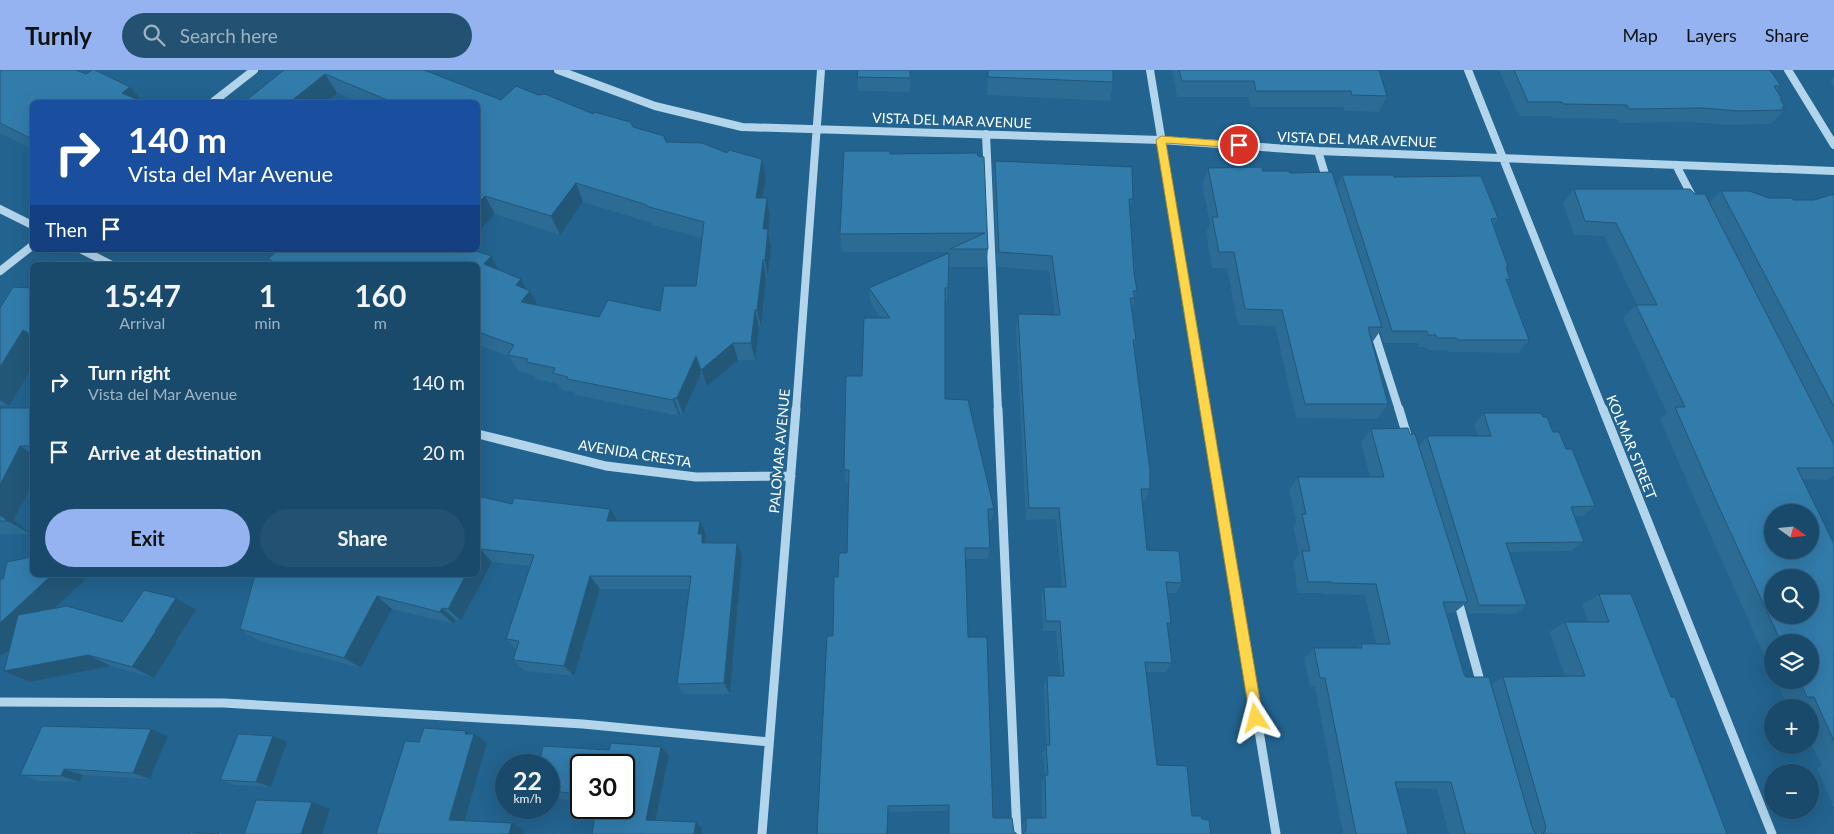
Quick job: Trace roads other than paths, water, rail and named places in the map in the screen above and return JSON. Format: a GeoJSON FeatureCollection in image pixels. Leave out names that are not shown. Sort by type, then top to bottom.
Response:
{"type":"FeatureCollection","features":[{"type":"Feature","properties":{"kind":"street"},"geometry":{"type":"LineString","coordinates":[[216,100],[254,70]]}},
{"type":"Feature","properties":{"kind":"street","name":"VISTA DEL MAR AVENUE"},"geometry":{"type":"LineString","coordinates":[[558,70],[655,106],[742,127],[1161,140],[1318,151],[1834,171]]}},
{"type":"Feature","properties":{"kind":"street","name":"PALOMAR AVENUE"},"geometry":{"type":"LineString","coordinates":[[762,834],[818,129],[821,70]]}},
{"type":"Feature","properties":{"kind":"street"},"geometry":{"type":"LineString","coordinates":[[1150,70],[1276,834]]}},
{"type":"Feature","properties":{"kind":"street","name":"KOLMAR STREET"},"geometry":{"type":"LineString","coordinates":[[1468,70],[1772,834]]}},
{"type":"Feature","properties":{"kind":"street"},"geometry":{"type":"LineString","coordinates":[[1788,70],[1834,145]]}},
{"type":"Feature","properties":{"kind":"street"},"geometry":{"type":"LineString","coordinates":[[986,134],[1017,834]]}},
{"type":"Feature","properties":{"kind":"street"},"geometry":{"type":"LineString","coordinates":[[1318,151],[1330,188]]}},
{"type":"Feature","properties":{"kind":"street"},"geometry":{"type":"LineString","coordinates":[[1676,164],[1698,208]]}},
{"type":"Feature","properties":{"kind":"street"},"geometry":{"type":"LineString","coordinates":[[0,209],[30,224]]}},
{"type":"Feature","properties":{"kind":"street"},"geometry":{"type":"LineString","coordinates":[[0,271],[30,248]]}},
{"type":"Feature","properties":{"kind":"street"},"geometry":{"type":"LineString","coordinates":[[86,252],[106,262]]}},
{"type":"Feature","properties":{"kind":"street"},"geometry":{"type":"LineString","coordinates":[[1371,320],[1412,451]]}},
{"type":"Feature","properties":{"kind":"street","name":"AVENIDA CRESTA"},"geometry":{"type":"LineString","coordinates":[[480,434],[606,466],[696,477],[791,476]]}},
{"type":"Feature","properties":{"kind":"street"},"geometry":{"type":"LineString","coordinates":[[1455,592],[1484,694]]}},
{"type":"Feature","properties":{"kind":"street"},"geometry":{"type":"LineString","coordinates":[[0,702],[234,704],[583,724],[769,742]]}}]}
